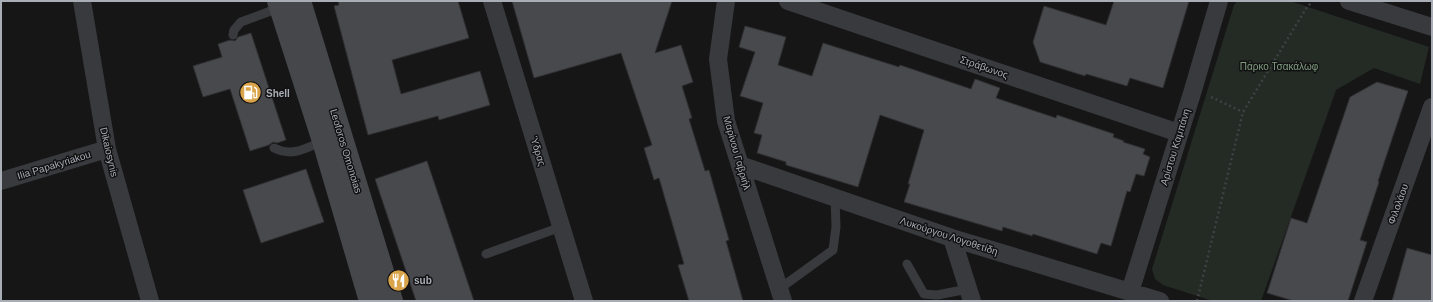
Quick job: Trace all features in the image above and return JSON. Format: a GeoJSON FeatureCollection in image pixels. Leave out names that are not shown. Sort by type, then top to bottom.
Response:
{"type":"FeatureCollection","features":[{"type":"Feature","properties":{"kind":"main road","name":"Leoforos Omonoias"},"geometry":{"type":"LineString","coordinates":[[286,3],[322,141],[370,301]]}},
{"type":"Feature","properties":{"kind":"main road","name":"Leoforos Omonoias"},"geometry":{"type":"LineString","coordinates":[[286,3],[392,301]]}},
{"type":"Feature","properties":{"kind":"street","name":"Dikaiosynis"},"geometry":{"type":"LineString","coordinates":[[82,1],[107,149],[150,301]]}},
{"type":"Feature","properties":{"kind":"street","name":"Ύδρας"},"geometry":{"type":"LineString","coordinates":[[492,1],[584,301]]}},
{"type":"Feature","properties":{"kind":"street","name":"Μαρίνου Γαβριήλ"},"geometry":{"type":"LineString","coordinates":[[726,1],[718,59],[726,121],[781,295]]}},
{"type":"Feature","properties":{"kind":"street","name":"Στράβωνος"},"geometry":{"type":"LineString","coordinates":[[788,1],[1179,133]]}},
{"type":"Feature","properties":{"kind":"street","name":"Αρίστου Καμπάνη"},"geometry":{"type":"LineString","coordinates":[[1130,292],[1219,1]]}},
{"type":"Feature","properties":{"kind":"street"},"geometry":{"type":"LineString","coordinates":[[1350,1],[1432,27]]}},
{"type":"Feature","properties":{"kind":"street","name":"Φιλολάου"},"geometry":{"type":"LineString","coordinates":[[1363,301],[1432,107]]}},
{"type":"Feature","properties":{"kind":"street","name":"Ilia Papakyriakou"},"geometry":{"type":"LineString","coordinates":[[1,181],[107,149]]}},
{"type":"Feature","properties":{"kind":"street","name":"Λυκούργου Λογοθετίδη"},"geometry":{"type":"LineString","coordinates":[[740,165],[952,238],[1160,301]]}},
{"type":"Feature","properties":{"kind":"street"},"geometry":{"type":"LineString","coordinates":[[952,238],[970,295]]}},
{"type":"Feature","properties":{"kind":"lane"},"geometry":{"type":"LineString","coordinates":[[233,35],[234,30],[241,22],[268,12],[286,3]]}},
{"type":"Feature","properties":{"kind":"lane"},"geometry":{"type":"LineString","coordinates":[[274,148],[284,152],[296,152],[322,141]]}},
{"type":"Feature","properties":{"kind":"lane"},"geometry":{"type":"LineString","coordinates":[[781,295],[833,250],[836,227],[835,198]]}},
{"type":"Feature","properties":{"kind":"lane"},"geometry":{"type":"LineString","coordinates":[[486,254],[561,227]]}},
{"type":"Feature","properties":{"kind":"lane"},"geometry":{"type":"LineString","coordinates":[[907,264],[924,294],[936,296],[970,295]]}},
{"type":"Feature","properties":{"kind":"path"},"geometry":{"type":"LineString","coordinates":[[1196,301],[1243,112],[1307,7],[1313,1]]}},
{"type":"Feature","properties":{"kind":"path"},"geometry":{"type":"LineString","coordinates":[[1193,90],[1243,112]]}},
{"type":"Feature","properties":{"kind":"green space","name":"Πάρκο Τσακάλωφ"},"geometry":{"type":"Polygon","coordinates":[[[1237,1],[1290,1],[1429,47],[1420,84],[1374,68],[1336,90],[1261,301],[1213,301],[1163,285],[1155,279],[1152,269],[1234,5],[1237,1]]]}},
{"type":"Feature","properties":{"kind":"building"},"geometry":{"type":"Polygon","coordinates":[[[338,1],[458,1],[469,38],[392,60],[401,94],[480,71],[490,105],[439,120],[438,116],[368,135],[334,6],[339,5],[338,1]]]}},
{"type":"Feature","properties":{"kind":"building"},"geometry":{"type":"Polygon","coordinates":[[[512,1],[672,1],[655,53],[681,45],[693,82],[682,86],[692,118],[689,119],[705,171],[709,170],[729,240],[726,241],[743,301],[689,301],[678,265],[684,264],[659,178],[654,180],[644,148],[652,145],[621,53],[534,78],[512,1]]]}},
{"type":"Feature","properties":{"kind":"building"},"geometry":{"type":"Polygon","coordinates":[[[1114,1],[1189,1],[1163,88],[1130,78],[1127,86],[1086,74],[1085,76],[1040,62],[1033,42],[1044,6],[1106,25],[1114,1]]]}},
{"type":"Feature","properties":{"kind":"building"},"geometry":{"type":"Polygon","coordinates":[[[745,26],[786,37],[778,65],[812,76],[823,43],[899,67],[900,65],[971,89],[975,79],[1000,88],[996,98],[1056,118],[1057,115],[1114,134],[1113,137],[1124,141],[1123,142],[1145,149],[1143,154],[1150,157],[1144,176],[1136,174],[1130,192],[1127,191],[1111,246],[1101,243],[1097,254],[1033,234],[1032,236],[1003,227],[1002,231],[904,202],[924,130],[880,115],[858,187],[786,165],[786,162],[757,153],[762,135],[754,133],[763,103],[740,96],[755,52],[739,47],[745,26]]]}},
{"type":"Feature","properties":{"kind":"building","name":"Shell"},"geometry":{"type":"Polygon","coordinates":[[[251,33],[286,140],[277,143],[273,142],[269,145],[250,151],[230,89],[203,97],[193,66],[222,57],[218,44],[230,40],[235,41],[238,37],[251,33]]]}},
{"type":"Feature","properties":{"kind":"building"},"geometry":{"type":"Polygon","coordinates":[[[1377,82],[1408,91],[1360,240],[1367,242],[1348,301],[1294,301],[1267,293],[1291,218],[1307,223],[1350,97],[1377,82]]]}},
{"type":"Feature","properties":{"kind":"building"},"geometry":{"type":"Polygon","coordinates":[[[427,161],[474,301],[416,301],[375,179],[427,161]]]}},
{"type":"Feature","properties":{"kind":"building"},"geometry":{"type":"Polygon","coordinates":[[[306,169],[324,222],[261,243],[243,190],[306,169]]]}},
{"type":"Feature","properties":{"kind":"building"},"geometry":{"type":"Polygon","coordinates":[[[1407,248],[1432,255],[1432,301],[1392,301],[1407,248]]]}},
{"type":"Feature","properties":{"kind":"place","name":"Shell"},"geometry":{"type":"Point","coordinates":[251,93]}},
{"type":"Feature","properties":{"kind":"place","name":"sub"},"geometry":{"type":"Point","coordinates":[398,280]}}]}
